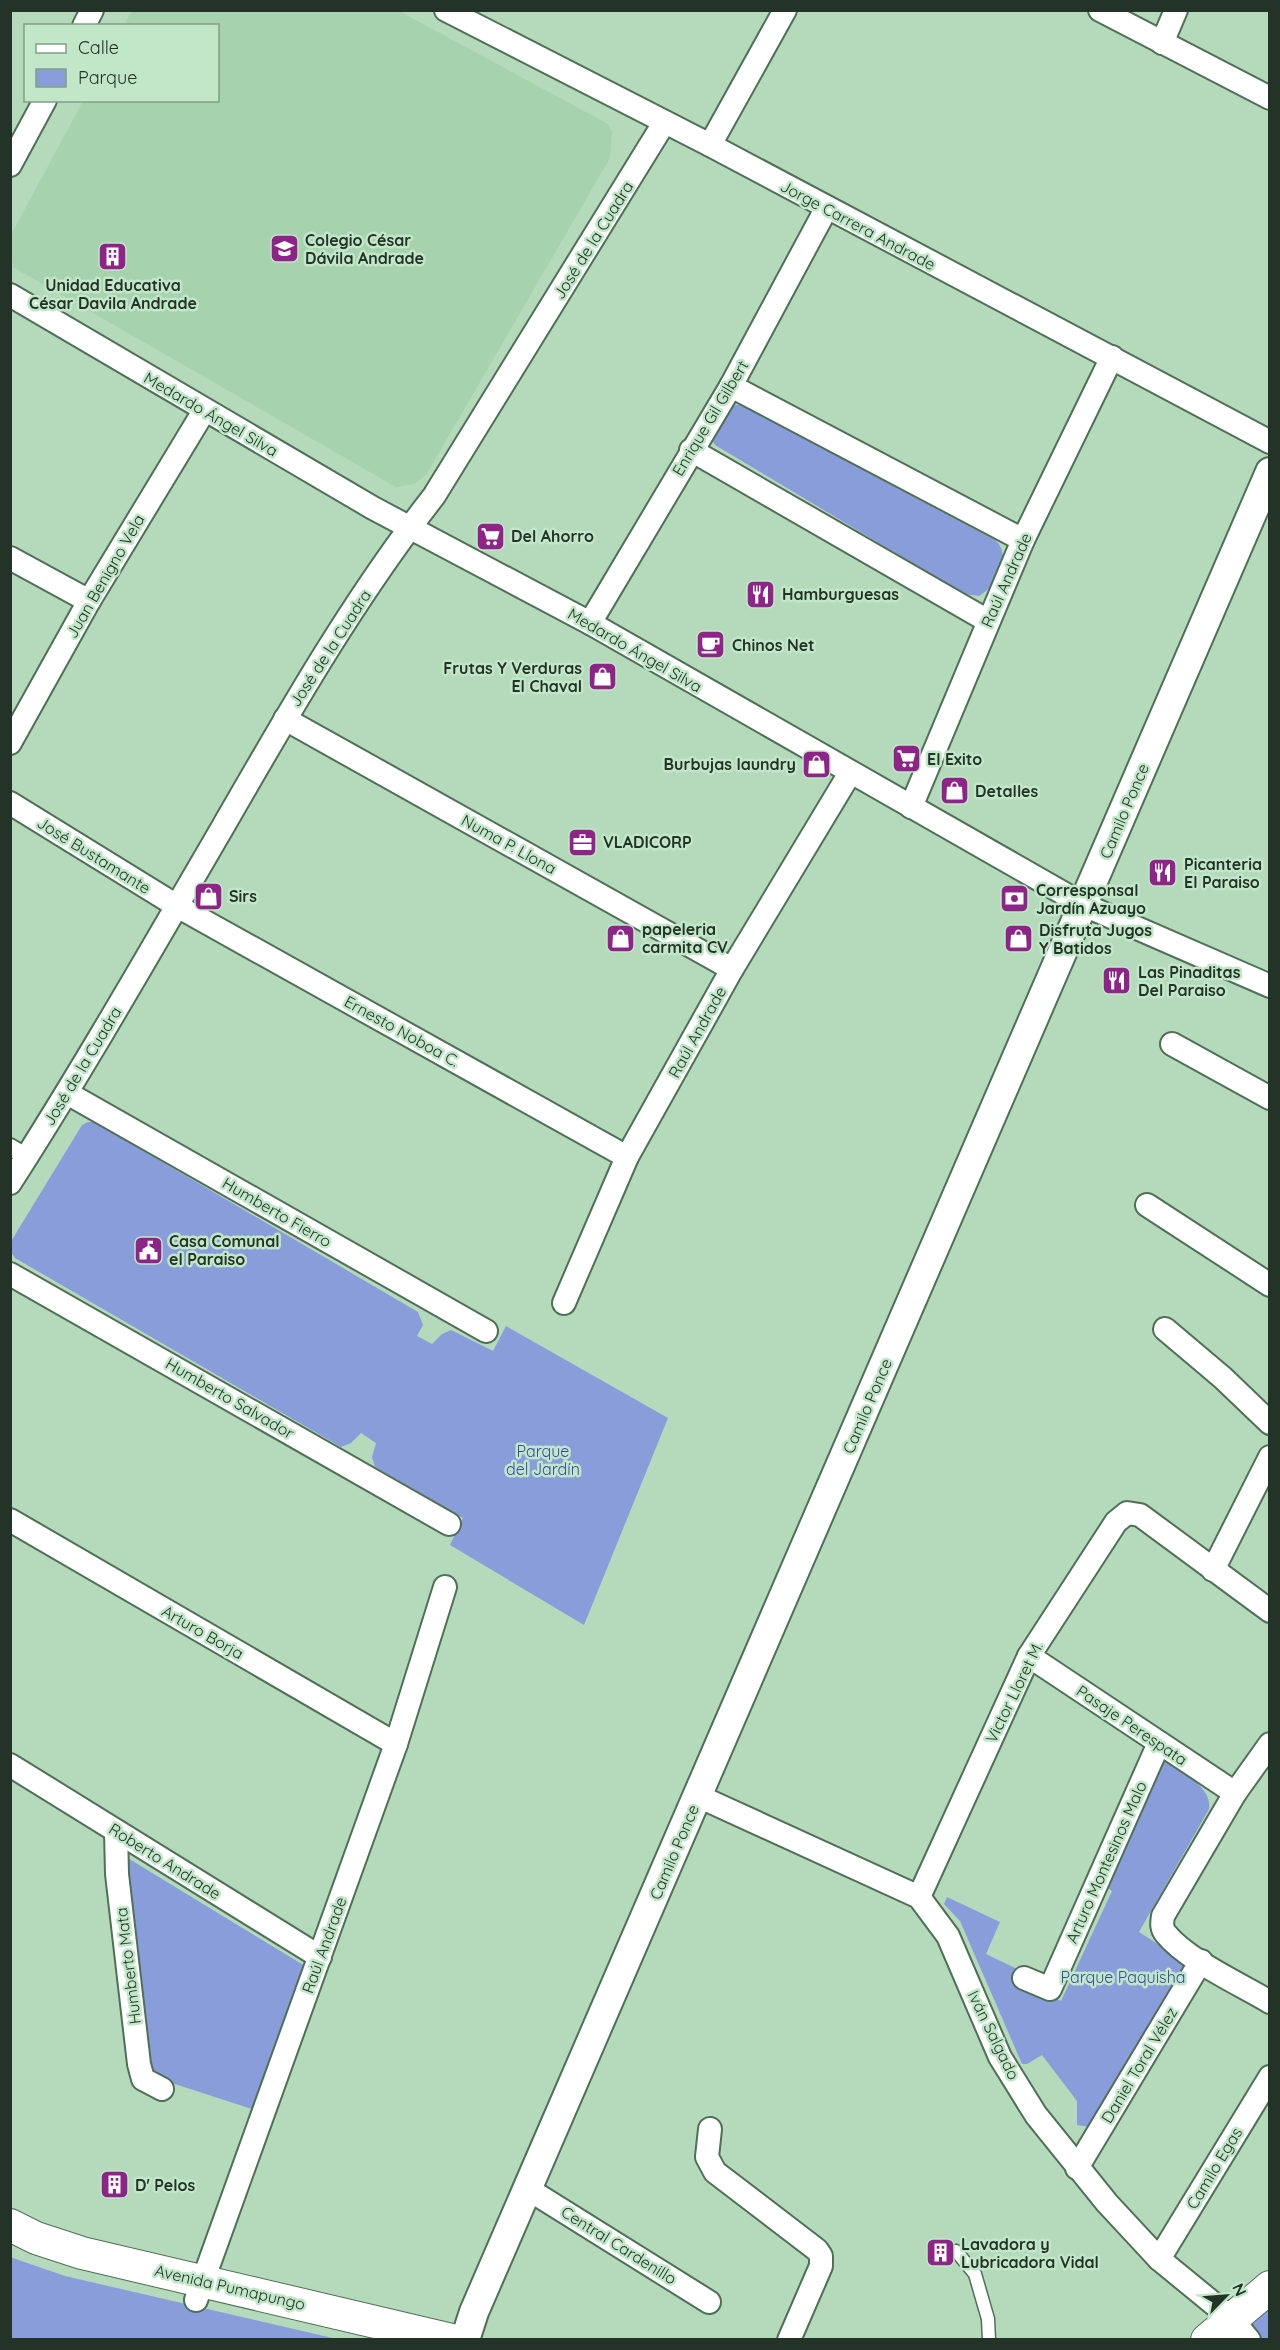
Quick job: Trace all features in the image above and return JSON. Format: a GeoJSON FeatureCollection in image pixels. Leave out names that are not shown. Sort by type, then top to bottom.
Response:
{"type":"FeatureCollection","features":[{"type":"Feature","properties":{"kind":"main road","name":"Avenida Pumapungo"},"geometry":{"type":"LineString","coordinates":[[10,2225],[36,2238],[199,2291],[452,2340]]}},
{"type":"Feature","properties":{"kind":"main road"},"geometry":{"type":"LineString","coordinates":[[1207,2340],[1240,2329],[1269,2287]]}},
{"type":"Feature","properties":{"kind":"street"},"geometry":{"type":"LineString","coordinates":[[85,24],[92,10]]}},
{"type":"Feature","properties":{"kind":"street","name":"Jorge Carrera Andrade"},"geometry":{"type":"LineString","coordinates":[[446,10],[1112,357],[1269,442]]}},
{"type":"Feature","properties":{"kind":"street"},"geometry":{"type":"LineString","coordinates":[[710,146],[785,10]]}},
{"type":"Feature","properties":{"kind":"street"},"geometry":{"type":"LineString","coordinates":[[1100,10],[1269,98]]}},
{"type":"Feature","properties":{"kind":"street"},"geometry":{"type":"LineString","coordinates":[[1161,43],[1176,10]]}},
{"type":"Feature","properties":{"kind":"street"},"geometry":{"type":"LineString","coordinates":[[10,165],[44,102]]}},
{"type":"Feature","properties":{"kind":"street","name":"José de la Cuadra"},"geometry":{"type":"LineString","coordinates":[[11,1183],[19,1152],[67,1093],[285,719],[409,528],[434,496],[664,123]]}},
{"type":"Feature","properties":{"kind":"street","name":"Enrique Gil Gilbert"},"geometry":{"type":"LineString","coordinates":[[590,623],[730,386],[826,209]]}},
{"type":"Feature","properties":{"kind":"street","name":"Medardo Ángel Silva"},"geometry":{"type":"LineString","coordinates":[[10,295],[204,411],[409,528],[590,623],[1084,905],[1269,986]]}},
{"type":"Feature","properties":{"kind":"street","name":"Raúl Andrade"},"geometry":{"type":"LineString","coordinates":[[911,807],[1023,540],[1112,357]]}},
{"type":"Feature","properties":{"kind":"street"},"geometry":{"type":"LineString","coordinates":[[730,386],[1023,540]]}},
{"type":"Feature","properties":{"kind":"street","name":"Juan Benigno Vela"},"geometry":{"type":"LineString","coordinates":[[10,743],[89,601],[204,411]]}},
{"type":"Feature","properties":{"kind":"street"},"geometry":{"type":"LineString","coordinates":[[691,450],[988,621]]}},
{"type":"Feature","properties":{"kind":"street","name":"Camilo Ponce"},"geometry":{"type":"LineString","coordinates":[[465,2340],[528,2188],[1084,905],[1269,472]]}},
{"type":"Feature","properties":{"kind":"street"},"geometry":{"type":"LineString","coordinates":[[10,558],[89,601]]}},
{"type":"Feature","properties":{"kind":"street","name":"Numa P. Llona"},"geometry":{"type":"LineString","coordinates":[[285,719],[732,969]]}},
{"type":"Feature","properties":{"kind":"street","name":"Raúl Andrade"},"geometry":{"type":"LineString","coordinates":[[564,1303],[627,1157],[732,969],[850,773]]}},
{"type":"Feature","properties":{"kind":"street","name":"José Bustamante"},"geometry":{"type":"LineString","coordinates":[[10,803],[177,906]]}},
{"type":"Feature","properties":{"kind":"street","name":"Ernesto Noboa C."},"geometry":{"type":"LineString","coordinates":[[177,906],[627,1157]]}},
{"type":"Feature","properties":{"kind":"street"},"geometry":{"type":"LineString","coordinates":[[1172,1044],[1269,1098]]}},
{"type":"Feature","properties":{"kind":"street","name":"Humberto Fierro"},"geometry":{"type":"LineString","coordinates":[[67,1093],[486,1331]]}},
{"type":"Feature","properties":{"kind":"street"},"geometry":{"type":"LineString","coordinates":[[1147,1205],[1269,1285]]}},
{"type":"Feature","properties":{"kind":"street","name":"Humberto Salvador"},"geometry":{"type":"LineString","coordinates":[[10,1274],[449,1524]]}},
{"type":"Feature","properties":{"kind":"street"},"geometry":{"type":"LineString","coordinates":[[1165,1329],[1222,1378],[1269,1423]]}},
{"type":"Feature","properties":{"kind":"street"},"geometry":{"type":"LineString","coordinates":[[1269,1456],[1213,1570],[1269,1611]]}},
{"type":"Feature","properties":{"kind":"street","name":"Victor Lloret M."},"geometry":{"type":"LineString","coordinates":[[919,1897],[1029,1656],[1116,1522],[1127,1513],[1140,1515],[1213,1570]]}},
{"type":"Feature","properties":{"kind":"street","name":"Arturo Borja"},"geometry":{"type":"LineString","coordinates":[[10,1520],[396,1744]]}},
{"type":"Feature","properties":{"kind":"street","name":"Raúl Andrade"},"geometry":{"type":"LineString","coordinates":[[199,2291],[396,1744],[445,1587]]}},
{"type":"Feature","properties":{"kind":"street","name":"Pasaje Perespata"},"geometry":{"type":"LineString","coordinates":[[1029,1656],[1236,1793]]}},
{"type":"Feature","properties":{"kind":"street","name":"Arturo Montesinos Malo"},"geometry":{"type":"LineString","coordinates":[[1024,1978],[1050,1989],[1159,1743]]}},
{"type":"Feature","properties":{"kind":"street"},"geometry":{"type":"LineString","coordinates":[[1269,1744],[1236,1793],[1163,1916],[1162,1926],[1167,1934],[1201,1961],[1269,2002]]}},
{"type":"Feature","properties":{"kind":"street","name":"Roberto Andrade"},"geometry":{"type":"LineString","coordinates":[[10,1765],[320,1958]]}},
{"type":"Feature","properties":{"kind":"street","name":"Iván Salgado"},"geometry":{"type":"LineString","coordinates":[[698,1796],[919,1897],[948,1936],[1000,2057],[1036,2115],[1077,2168],[1159,2259],[1240,2329]]}},
{"type":"Feature","properties":{"kind":"street","name":"Humberto Mata"},"geometry":{"type":"LineString","coordinates":[[116,1831],[117,1874],[139,2064],[143,2079],[162,2089]]}},
{"type":"Feature","properties":{"kind":"street","name":"Daniel Toral Vélez"},"geometry":{"type":"LineString","coordinates":[[1077,2168],[1201,1961]]}},
{"type":"Feature","properties":{"kind":"street","name":"Camilo Egas"},"geometry":{"type":"LineString","coordinates":[[1159,2259],[1269,2077]]}},
{"type":"Feature","properties":{"kind":"street"},"geometry":{"type":"LineString","coordinates":[[710,2129],[707,2157],[715,2172],[818,2250],[821,2256],[821,2266],[789,2340]]}},
{"type":"Feature","properties":{"kind":"street","name":"Central Cardenillo"},"geometry":{"type":"LineString","coordinates":[[528,2188],[709,2302]]}},
{"type":"Feature","properties":{"kind":"lane"},"geometry":{"type":"LineString","coordinates":[[956,2251],[975,2274],[988,2319],[989,2340]]}},
{"type":"Feature","properties":{"kind":"shaded area","name":"Colegio César Dávila Andrade"},"geometry":{"type":"Polygon","coordinates":[[[132,11],[399,11],[608,124],[612,132],[610,158],[426,475],[414,484],[396,487],[13,267],[11,235],[82,102],[219,102],[219,24],[125,24],[132,11]]]}},
{"type":"Feature","properties":{"kind":"green space"},"geometry":{"type":"Polygon","coordinates":[[[743,405],[995,540],[1002,554],[1000,570],[996,578],[979,596],[964,594],[715,445],[711,438],[724,410],[743,405]]]}},
{"type":"Feature","properties":{"kind":"green space","name":"Parque del Jardín"},"geometry":{"type":"Polygon","coordinates":[[[94,1122],[418,1312],[423,1325],[417,1336],[432,1344],[442,1334],[451,1330],[493,1351],[506,1326],[668,1418],[584,1625],[450,1545],[463,1518],[375,1467],[372,1457],[376,1443],[361,1433],[351,1443],[341,1447],[15,1258],[11,1252],[10,1243],[82,1125],[94,1122]]]}},
{"type":"Feature","properties":{"kind":"green space","name":"Parque Paquisha"},"geometry":{"type":"Polygon","coordinates":[[[1159,1757],[1192,1778],[1209,1800],[1209,1809],[1139,1932],[1186,1962],[1090,2127],[1077,2125],[1077,2101],[1042,2055],[1027,2064],[1022,2064],[960,1921],[944,1904],[947,1897],[1000,1922],[986,1954],[1021,1971],[1018,1981],[1061,2001],[1112,1891],[1099,1881],[1159,1757]]]}},
{"type":"Feature","properties":{"kind":"green space"},"geometry":{"type":"Polygon","coordinates":[[[126,1857],[305,1966],[255,2110],[147,2075],[126,1857]]]}},
{"type":"Feature","properties":{"kind":"green space"},"geometry":{"type":"Polygon","coordinates":[[[10,2257],[65,2276],[337,2339],[11,2339],[10,2257]]]}},
{"type":"Feature","properties":{"kind":"green space"},"geometry":{"type":"Polygon","coordinates":[[[1269,2287],[1269,2339],[1249,2339],[1231,2318],[1269,2287]]]}},
{"type":"Feature","properties":{"kind":"place","name":"Colegio César Dávila Andrade"},"geometry":{"type":"Point","coordinates":[284,249]}},
{"type":"Feature","properties":{"kind":"place","name":"Unidad Educativa César Davila Andrade"},"geometry":{"type":"Point","coordinates":[113,257]}},
{"type":"Feature","properties":{"kind":"place","name":"Del Ahorro"},"geometry":{"type":"Point","coordinates":[490,536]}},
{"type":"Feature","properties":{"kind":"place","name":"Hamburguesas"},"geometry":{"type":"Point","coordinates":[761,594]}},
{"type":"Feature","properties":{"kind":"place","name":"Chinos Net"},"geometry":{"type":"Point","coordinates":[711,645]}},
{"type":"Feature","properties":{"kind":"place","name":"Frutas Y Verduras El Chaval"},"geometry":{"type":"Point","coordinates":[603,677]}},
{"type":"Feature","properties":{"kind":"place","name":"El Exito"},"geometry":{"type":"Point","coordinates":[906,759]}},
{"type":"Feature","properties":{"kind":"place","name":"Burbujas laundry"},"geometry":{"type":"Point","coordinates":[817,764]}},
{"type":"Feature","properties":{"kind":"place","name":"Detalles"},"geometry":{"type":"Point","coordinates":[954,791]}},
{"type":"Feature","properties":{"kind":"place","name":"VLADICORP"},"geometry":{"type":"Point","coordinates":[582,842]}},
{"type":"Feature","properties":{"kind":"place","name":"Picanteria El Paraiso"},"geometry":{"type":"Point","coordinates":[1163,873]}},
{"type":"Feature","properties":{"kind":"place","name":"Sirs"},"geometry":{"type":"Point","coordinates":[208,896]}},
{"type":"Feature","properties":{"kind":"place","name":"Corresponsal Jardín Azuayo"},"geometry":{"type":"Point","coordinates":[1015,899]}},
{"type":"Feature","properties":{"kind":"place","name":"papeleria carmita CV"},"geometry":{"type":"Point","coordinates":[621,938]}},
{"type":"Feature","properties":{"kind":"place","name":"Disfruta Jugos Y Batidos"},"geometry":{"type":"Point","coordinates":[1018,939]}},
{"type":"Feature","properties":{"kind":"place","name":"Las Pinaditas Del Paraiso"},"geometry":{"type":"Point","coordinates":[1117,981]}},
{"type":"Feature","properties":{"kind":"place","name":"Casa Comunal el Paraiso"},"geometry":{"type":"Point","coordinates":[148,1250]}},
{"type":"Feature","properties":{"kind":"place","name":"D' Pelos"},"geometry":{"type":"Point","coordinates":[114,2185]}},
{"type":"Feature","properties":{"kind":"place","name":"Lavadora y Lubricadora Vidal"},"geometry":{"type":"Point","coordinates":[940,2253]}}]}
